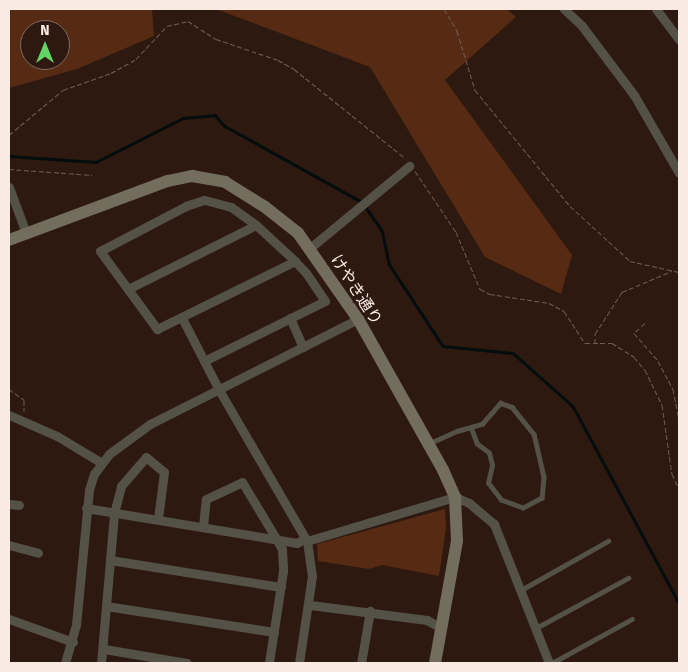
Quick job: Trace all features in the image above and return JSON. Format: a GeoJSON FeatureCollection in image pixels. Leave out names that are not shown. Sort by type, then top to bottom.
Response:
{"type":"FeatureCollection","features":[{"type":"Feature","properties":{"kind":"street"},"geometry":{"type":"LineString","coordinates":[[564,9],[582,26],[634,95],[679,173]]}},
{"type":"Feature","properties":{"kind":"street"},"geometry":{"type":"LineString","coordinates":[[656,9],[679,39]]}},
{"type":"Feature","properties":{"kind":"street"},"geometry":{"type":"LineString","coordinates":[[310,248],[409,166]]}},
{"type":"Feature","properties":{"kind":"street","name":"けやき通り"},"geometry":{"type":"LineString","coordinates":[[9,240],[168,181],[205,176],[225,182],[265,207],[310,248],[358,320],[429,444],[455,497],[456,541],[435,663]]}},
{"type":"Feature","properties":{"kind":"street"},"geometry":{"type":"LineString","coordinates":[[9,187],[26,233]]}},
{"type":"Feature","properties":{"kind":"street"},"geometry":{"type":"LineString","coordinates":[[204,361],[325,301],[294,262],[256,225],[231,207],[204,200],[186,206],[100,251],[157,328],[182,318],[294,262]]}},
{"type":"Feature","properties":{"kind":"street"},"geometry":{"type":"LineString","coordinates":[[128,289],[256,225]]}},
{"type":"Feature","properties":{"kind":"street"},"geometry":{"type":"LineString","coordinates":[[182,318],[219,390],[306,539],[312,576],[310,605],[300,663]]}},
{"type":"Feature","properties":{"kind":"street"},"geometry":{"type":"LineString","coordinates":[[290,318],[303,347]]}},
{"type":"Feature","properties":{"kind":"street"},"geometry":{"type":"LineString","coordinates":[[65,663],[73,642],[86,508],[94,474],[102,463],[134,433],[358,320]]}},
{"type":"Feature","properties":{"kind":"street"},"geometry":{"type":"LineString","coordinates":[[9,415],[24,420],[102,463]]}},
{"type":"Feature","properties":{"kind":"street"},"geometry":{"type":"LineString","coordinates":[[101,663],[104,650],[114,513],[121,486],[146,457],[164,472],[158,519]]}},
{"type":"Feature","properties":{"kind":"street"},"geometry":{"type":"LineString","coordinates":[[203,526],[206,499],[242,482],[277,540],[283,561],[281,587],[269,663]]}},
{"type":"Feature","properties":{"kind":"street"},"geometry":{"type":"LineString","coordinates":[[86,508],[297,543],[455,497],[469,503],[494,524],[551,663]]}},
{"type":"Feature","properties":{"kind":"street"},"geometry":{"type":"LineString","coordinates":[[9,504],[19,505]]}},
{"type":"Feature","properties":{"kind":"street"},"geometry":{"type":"LineString","coordinates":[[9,545],[38,553]]}},
{"type":"Feature","properties":{"kind":"street"},"geometry":{"type":"LineString","coordinates":[[110,560],[281,587]]}},
{"type":"Feature","properties":{"kind":"street"},"geometry":{"type":"LineString","coordinates":[[310,605],[370,611],[427,620],[442,628]]}},
{"type":"Feature","properties":{"kind":"street"},"geometry":{"type":"LineString","coordinates":[[106,606],[274,632]]}},
{"type":"Feature","properties":{"kind":"street"},"geometry":{"type":"LineString","coordinates":[[361,663],[370,611]]}},
{"type":"Feature","properties":{"kind":"street"},"geometry":{"type":"LineString","coordinates":[[9,619],[73,642]]}},
{"type":"Feature","properties":{"kind":"street"},"geometry":{"type":"LineString","coordinates":[[104,650],[187,663]]}},
{"type":"Feature","properties":{"kind":"lane"},"geometry":{"type":"LineString","coordinates":[[429,444],[471,428],[482,424],[500,403],[512,406],[534,434],[544,477],[542,498],[523,508],[501,500],[488,483],[492,465],[489,453],[477,444],[471,428]]}},
{"type":"Feature","properties":{"kind":"lane"},"geometry":{"type":"LineString","coordinates":[[521,590],[608,541]]}},
{"type":"Feature","properties":{"kind":"lane"},"geometry":{"type":"LineString","coordinates":[[536,628],[628,578]]}},
{"type":"Feature","properties":{"kind":"lane"},"geometry":{"type":"LineString","coordinates":[[551,663],[632,619]]}},
{"type":"Feature","properties":{"kind":"path"},"geometry":{"type":"LineString","coordinates":[[444,9],[458,31],[475,90],[570,206],[630,262],[679,272]]}},
{"type":"Feature","properties":{"kind":"path"},"geometry":{"type":"LineString","coordinates":[[9,169],[92,175]]}},
{"type":"Feature","properties":{"kind":"path"},"geometry":{"type":"LineString","coordinates":[[595,344],[595,334],[622,292],[674,270]]}},
{"type":"Feature","properties":{"kind":"path"},"geometry":{"type":"LineString","coordinates":[[645,323],[634,333],[658,361],[673,389],[679,420]]}},
{"type":"Feature","properties":{"kind":"path"},"geometry":{"type":"LineString","coordinates":[[9,350],[9,357]]}},
{"type":"Feature","properties":{"kind":"path"},"geometry":{"type":"LineString","coordinates":[[9,389],[24,400],[24,420]]}},
{"type":"Feature","properties":{"kind":"shaded area"},"geometry":{"type":"Polygon","coordinates":[[[9,9],[152,9],[154,36],[77,69],[9,88],[9,9]]]}},
{"type":"Feature","properties":{"kind":"shaded area"},"geometry":{"type":"Polygon","coordinates":[[[216,9],[506,9],[516,17],[445,80],[572,255],[561,294],[485,257],[370,67],[216,9]]]}},
{"type":"Feature","properties":{"kind":"shaded area"},"geometry":{"type":"Polygon","coordinates":[[[445,509],[446,528],[439,576],[382,565],[369,569],[318,561],[317,544],[445,509]]]}},
{"type":"Feature","properties":{"kind":"waterway"},"geometry":{"type":"LineString","coordinates":[[9,156],[96,162],[183,118],[215,115],[225,126],[362,202]]}},
{"type":"Feature","properties":{"kind":"waterway"},"geometry":{"type":"LineString","coordinates":[[365,206],[382,230],[389,264],[443,346],[513,353],[573,406],[679,603]]}}]}
